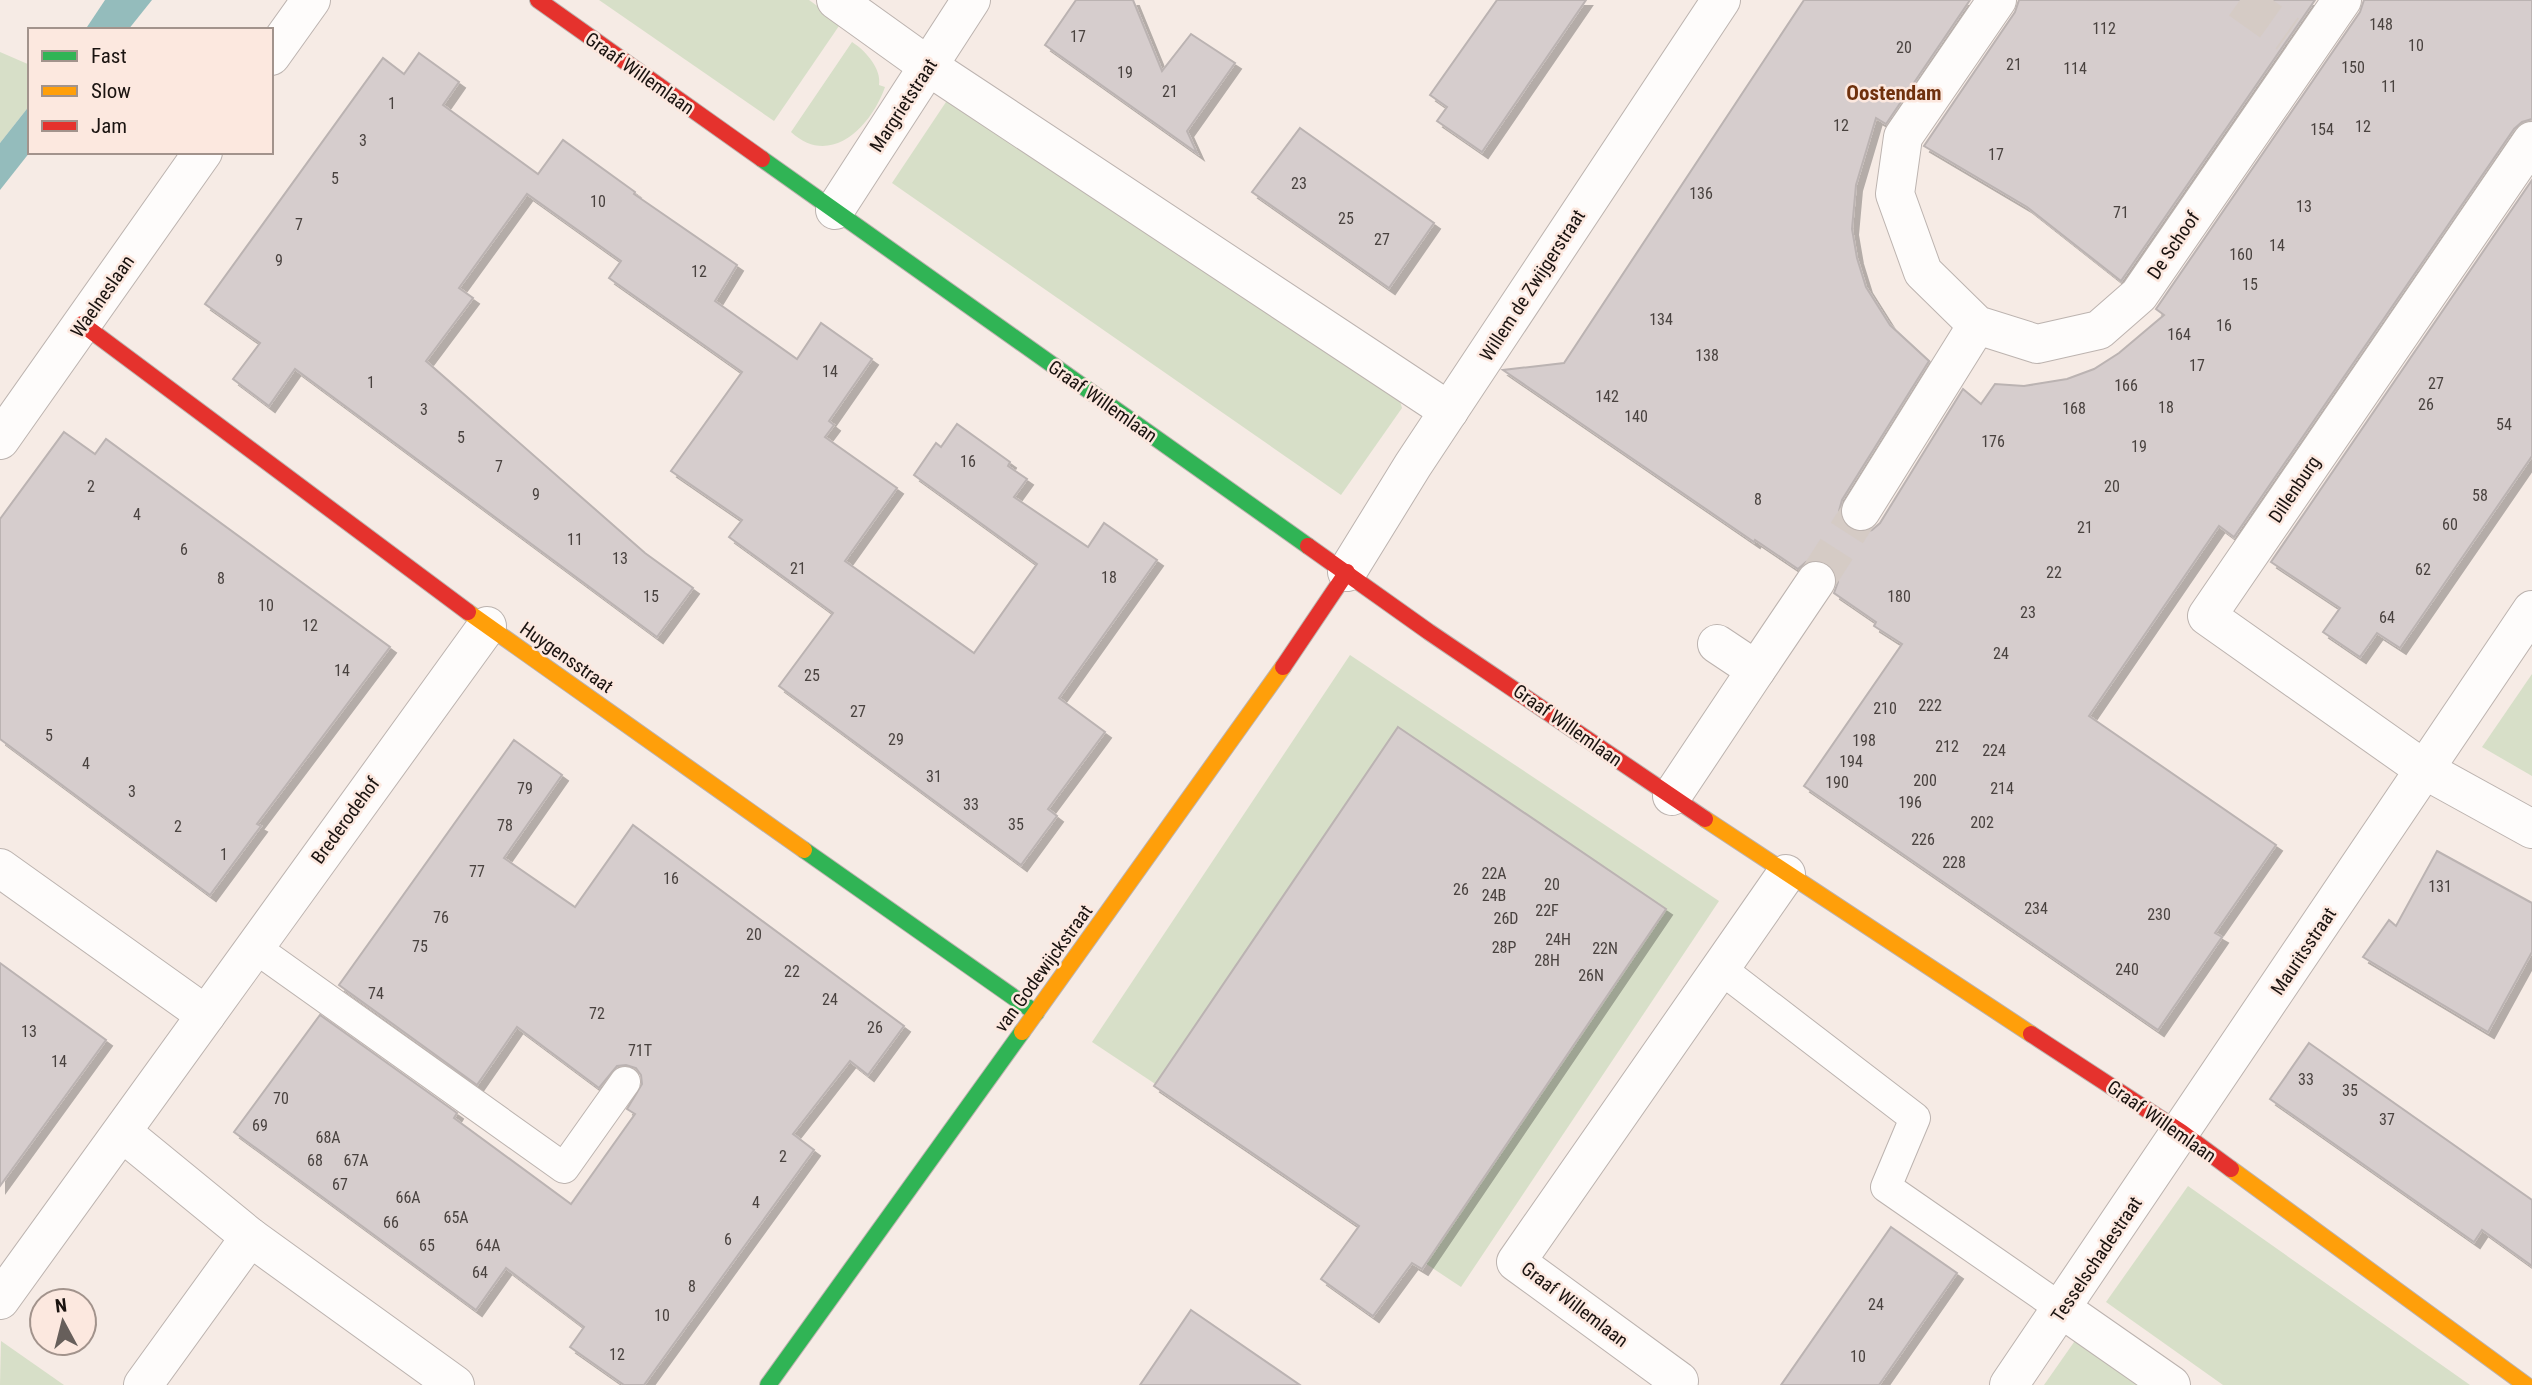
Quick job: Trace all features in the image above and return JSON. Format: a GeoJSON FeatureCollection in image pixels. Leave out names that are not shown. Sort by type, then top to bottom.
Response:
{"type":"FeatureCollection","features":[{"type":"Feature","properties":{"kind":"street"},"geometry":{"type":"LineString","coordinates":[[273,53],[311,0]]}},
{"type":"Feature","properties":{"kind":"street","name":"Graaf Willemlaan"},"geometry":{"type":"LineString","coordinates":[[538,0],[1429,632],[1786,874],[2181,1132],[2526,1385]]}},
{"type":"Feature","properties":{"kind":"street"},"geometry":{"type":"LineString","coordinates":[[836,0],[928,66],[1449,411]]}},
{"type":"Feature","properties":{"kind":"street","name":"Margrietstraat"},"geometry":{"type":"LineString","coordinates":[[835,210],[971,0]]}},
{"type":"Feature","properties":{"kind":"street","name":"Willem de Zwijgerstraat"},"geometry":{"type":"LineString","coordinates":[[1348,572],[1449,411],[1721,0]]}},
{"type":"Feature","properties":{"kind":"street","name":"De Schoof"},"geometry":{"type":"LineString","coordinates":[[1997,0],[1903,137],[1895,194],[1923,272],[1977,325],[2037,344],[2099,330],[2139,295],[2298,41],[2342,0]]}},
{"type":"Feature","properties":{"kind":"street","name":"Dillenburg"},"geometry":{"type":"LineString","coordinates":[[2425,770],[2207,616],[2532,141]]}},
{"type":"Feature","properties":{"kind":"street","name":"Waelneslaan"},"geometry":{"type":"LineString","coordinates":[[0,440],[202,154]]}},
{"type":"Feature","properties":{"kind":"street","name":"Huygensstraat"},"geometry":{"type":"LineString","coordinates":[[82,324],[487,626],[1035,1013]]}},
{"type":"Feature","properties":{"kind":"street"},"geometry":{"type":"LineString","coordinates":[[1861,511],[1977,325]]}},
{"type":"Feature","properties":{"kind":"street","name":"van Godewijckstraat"},"geometry":{"type":"LineString","coordinates":[[768,1385],[1277,677],[1348,572]]}},
{"type":"Feature","properties":{"kind":"street"},"geometry":{"type":"LineString","coordinates":[[1672,796],[1815,581]]}},
{"type":"Feature","properties":{"kind":"street","name":"Mauritsstraat"},"geometry":{"type":"LineString","coordinates":[[2181,1132],[2532,610]]}},
{"type":"Feature","properties":{"kind":"street","name":"Brederodehof"},"geometry":{"type":"LineString","coordinates":[[0,1300],[487,626]]}},
{"type":"Feature","properties":{"kind":"street"},"geometry":{"type":"LineString","coordinates":[[1717,644],[1756,670]]}},
{"type":"Feature","properties":{"kind":"street"},"geometry":{"type":"LineString","coordinates":[[2425,770],[2532,829]]}},
{"type":"Feature","properties":{"kind":"street"},"geometry":{"type":"LineString","coordinates":[[0,868],[205,1015]]}},
{"type":"Feature","properties":{"kind":"street","name":"Graaf Willemlaan"},"geometry":{"type":"LineString","coordinates":[[1676,1385],[1679,1381],[1516,1262],[1786,874]]}},
{"type":"Feature","properties":{"kind":"street","name":"Tesselschadestraat"},"geometry":{"type":"LineString","coordinates":[[2009,1385],[2181,1132]]}},
{"type":"Feature","properties":{"kind":"street"},"geometry":{"type":"LineString","coordinates":[[123,1133],[250,1237],[455,1385]]}},
{"type":"Feature","properties":{"kind":"street"},"geometry":{"type":"LineString","coordinates":[[143,1385],[250,1237]]}},
{"type":"Feature","properties":{"kind":"street"},"geometry":{"type":"LineString","coordinates":[[2062,1309],[2171,1385]]}},
{"type":"Feature","properties":{"kind":"lane"},"geometry":{"type":"LineString","coordinates":[[254,947],[565,1168],[625,1082]]}},
{"type":"Feature","properties":{"kind":"lane"},"geometry":{"type":"LineString","coordinates":[[1721,969],[1915,1118],[1886,1187],[2062,1309]]}},
{"type":"Feature","properties":{"kind":"green space"},"geometry":{"type":"Polygon","coordinates":[[[599,0],[809,0],[841,23],[774,121],[599,0]]]}},
{"type":"Feature","properties":{"kind":"green space"},"geometry":{"type":"Polygon","coordinates":[[[852,42],[872,60],[878,73],[879,85],[885,87],[879,101],[860,128],[848,138],[821,146],[806,142],[791,132],[852,42]]]}},
{"type":"Feature","properties":{"kind":"green space"},"geometry":{"type":"Polygon","coordinates":[[[0,52],[28,64],[28,108],[0,143],[0,52]]]}},
{"type":"Feature","properties":{"kind":"green space"},"geometry":{"type":"Polygon","coordinates":[[[954,90],[1398,394],[1402,408],[1341,495],[892,183],[954,90]]]}},
{"type":"Feature","properties":{"kind":"green space"},"geometry":{"type":"Polygon","coordinates":[[[1350,655],[1719,901],[1461,1287],[1092,1042],[1350,655]]]}},
{"type":"Feature","properties":{"kind":"green space"},"geometry":{"type":"Polygon","coordinates":[[[2532,674],[2532,776],[2482,747],[2532,674]]]}},
{"type":"Feature","properties":{"kind":"green space"},"geometry":{"type":"Polygon","coordinates":[[[2188,1186],[2470,1385],[2223,1385],[2106,1302],[2188,1186]]]}},
{"type":"Feature","properties":{"kind":"green space"},"geometry":{"type":"Polygon","coordinates":[[[2079,1335],[2150,1385],[2044,1385],[2079,1335]]]}},
{"type":"Feature","properties":{"kind":"green space"},"geometry":{"type":"Polygon","coordinates":[[[1,1341],[64,1385],[0,1385],[1,1341]]]}},
{"type":"Feature","properties":{"kind":"water"},"geometry":{"type":"Polygon","coordinates":[[[105,0],[152,0],[130,28],[86,28],[105,0]]]}},
{"type":"Feature","properties":{"kind":"water"},"geometry":{"type":"Polygon","coordinates":[[[28,108],[28,154],[0,190],[0,143],[28,108]]]}},
{"type":"Feature","properties":{"kind":"building"},"geometry":{"type":"Polygon","coordinates":[[[1076,0],[1133,0],[1162,71],[1191,34],[1235,63],[1187,131],[1197,153],[1045,45],[1076,0]]]}},
{"type":"Feature","properties":{"kind":"building"},"geometry":{"type":"Polygon","coordinates":[[[1497,0],[1586,0],[1482,152],[1437,121],[1447,107],[1430,95],[1497,0]]]}},
{"type":"Feature","properties":{"kind":"building"},"geometry":{"type":"Polygon","coordinates":[[[1804,0],[1970,0],[1886,124],[1876,118],[1856,185],[1852,229],[1866,287],[1890,325],[1929,361],[1842,500],[1839,511],[1842,522],[1850,530],[1861,533],[1872,530],[1880,523],[1963,389],[1981,404],[1995,384],[2024,386],[2067,379],[2094,369],[2119,353],[2164,315],[2156,309],[2360,12],[2364,0],[2532,0],[2532,119],[2522,122],[2514,129],[2234,537],[2219,526],[2089,716],[2276,845],[2215,933],[2222,937],[2158,1030],[1804,786],[1902,644],[1874,626],[1876,622],[1834,593],[1838,582],[1829,563],[1817,559],[1806,562],[1798,569],[1755,540],[1754,542],[1503,370],[1564,363],[1804,0]]]}},
{"type":"Feature","properties":{"kind":"building"},"geometry":{"type":"Polygon","coordinates":[[[2019,0],[2315,0],[2121,281],[2027,207],[1924,146],[2015,12],[2019,0]]]}},
{"type":"Feature","properties":{"kind":"building"},"geometry":{"type":"Polygon","coordinates":[[[419,53],[459,82],[443,105],[538,174],[563,140],[635,192],[634,194],[737,265],[715,301],[797,359],[821,323],[872,359],[829,421],[834,425],[825,437],[897,488],[845,561],[974,653],[1037,564],[914,475],[936,443],[941,447],[957,424],[1010,462],[1008,466],[1027,479],[1014,497],[1088,547],[1104,523],[1157,560],[1059,698],[1105,732],[1048,809],[1057,816],[1021,865],[779,686],[833,613],[729,537],[742,520],[671,471],[742,372],[609,278],[621,261],[527,194],[459,288],[473,298],[426,361],[645,553],[693,588],[657,637],[295,369],[269,406],[233,379],[260,343],[205,304],[383,58],[404,74],[419,53]]]}},
{"type":"Feature","properties":{"kind":"building"},"geometry":{"type":"Polygon","coordinates":[[[1300,128],[1434,223],[1389,288],[1252,192],[1300,128]]]}},
{"type":"Feature","properties":{"kind":"building"},"geometry":{"type":"Polygon","coordinates":[[[2532,180],[2532,456],[2400,648],[2377,633],[2360,657],[2323,632],[2340,608],[2271,562],[2532,180]]]}},
{"type":"Feature","properties":{"kind":"building"},"geometry":{"type":"Polygon","coordinates":[[[64,432],[95,454],[106,439],[390,647],[257,824],[261,826],[210,895],[0,739],[0,519],[64,432]]]}},
{"type":"Feature","properties":{"kind":"building"},"geometry":{"type":"Polygon","coordinates":[[[1398,727],[1666,909],[1422,1269],[1412,1263],[1373,1316],[1321,1279],[1359,1226],[1154,1086],[1398,727]]]}},
{"type":"Feature","properties":{"kind":"building"},"geometry":{"type":"Polygon","coordinates":[[[514,740],[562,775],[504,858],[575,907],[633,825],[904,1026],[868,1075],[850,1061],[793,1134],[814,1150],[644,1385],[624,1385],[570,1347],[584,1327],[506,1268],[476,1310],[234,1132],[320,1015],[457,1113],[454,1118],[571,1204],[635,1114],[627,1109],[642,1084],[641,1075],[636,1068],[617,1066],[599,1088],[517,1027],[477,1085],[339,985],[514,740]]]}},
{"type":"Feature","properties":{"kind":"building"},"geometry":{"type":"Polygon","coordinates":[[[2437,851],[2532,903],[2532,952],[2488,1032],[2363,957],[2389,920],[2396,926],[2437,851]]]}},
{"type":"Feature","properties":{"kind":"building"},"geometry":{"type":"Polygon","coordinates":[[[0,963],[106,1040],[0,1186],[0,963]]]}},
{"type":"Feature","properties":{"kind":"building"},"geometry":{"type":"Polygon","coordinates":[[[2309,1043],[2532,1200],[2532,1266],[2482,1230],[2474,1242],[2270,1099],[2309,1043]]]}},
{"type":"Feature","properties":{"kind":"building"},"geometry":{"type":"Polygon","coordinates":[[[1891,1227],[1957,1273],[1879,1385],[1781,1385],[1891,1227]]]}},
{"type":"Feature","properties":{"kind":"building"},"geometry":{"type":"Polygon","coordinates":[[[1191,1310],[1300,1385],[1140,1385],[1191,1310]]]}},
{"type":"Feature","properties":{"kind":"tunnel"},"geometry":{"type":"LineString","coordinates":[[2240,0],[2288,34]]}},
{"type":"Feature","properties":{"kind":"tunnel"},"geometry":{"type":"LineString","coordinates":[[1816,581],[1861,511]]}},
{"type":"Feature","properties":{"kind":"traffic: fast"},"geometry":{"type":"LineString","coordinates":[[762,159],[1308,546]]}},
{"type":"Feature","properties":{"kind":"traffic: fast"},"geometry":{"type":"LineString","coordinates":[[804,850],[1036,1013]]}},
{"type":"Feature","properties":{"kind":"traffic: fast"},"geometry":{"type":"LineString","coordinates":[[768,1385],[1022,1032]]}},
{"type":"Feature","properties":{"kind":"traffic: slow"},"geometry":{"type":"LineString","coordinates":[[468,612],[804,850]]}},
{"type":"Feature","properties":{"kind":"traffic: slow"},"geometry":{"type":"LineString","coordinates":[[1022,1032],[1283,667]]}},
{"type":"Feature","properties":{"kind":"traffic: slow"},"geometry":{"type":"LineString","coordinates":[[1705,819],[2031,1034]]}},
{"type":"Feature","properties":{"kind":"traffic: slow"},"geometry":{"type":"LineString","coordinates":[[2231,1169],[2526,1385]]}},
{"type":"Feature","properties":{"kind":"traffic: jam"},"geometry":{"type":"LineString","coordinates":[[538,0],[762,159]]}},
{"type":"Feature","properties":{"kind":"traffic: jam"},"geometry":{"type":"LineString","coordinates":[[82,324],[468,612]]}},
{"type":"Feature","properties":{"kind":"traffic: jam"},"geometry":{"type":"LineString","coordinates":[[1308,546],[1429,632],[1705,819]]}},
{"type":"Feature","properties":{"kind":"traffic: jam"},"geometry":{"type":"LineString","coordinates":[[1283,667],[1347,572]]}},
{"type":"Feature","properties":{"kind":"traffic: jam"},"geometry":{"type":"LineString","coordinates":[[2031,1034],[2181,1132],[2231,1169]]}},
{"type":"Feature","properties":{"kind":"district","name":"Oostendam"},"geometry":{"type":"Point","coordinates":[1894,93]}}]}
